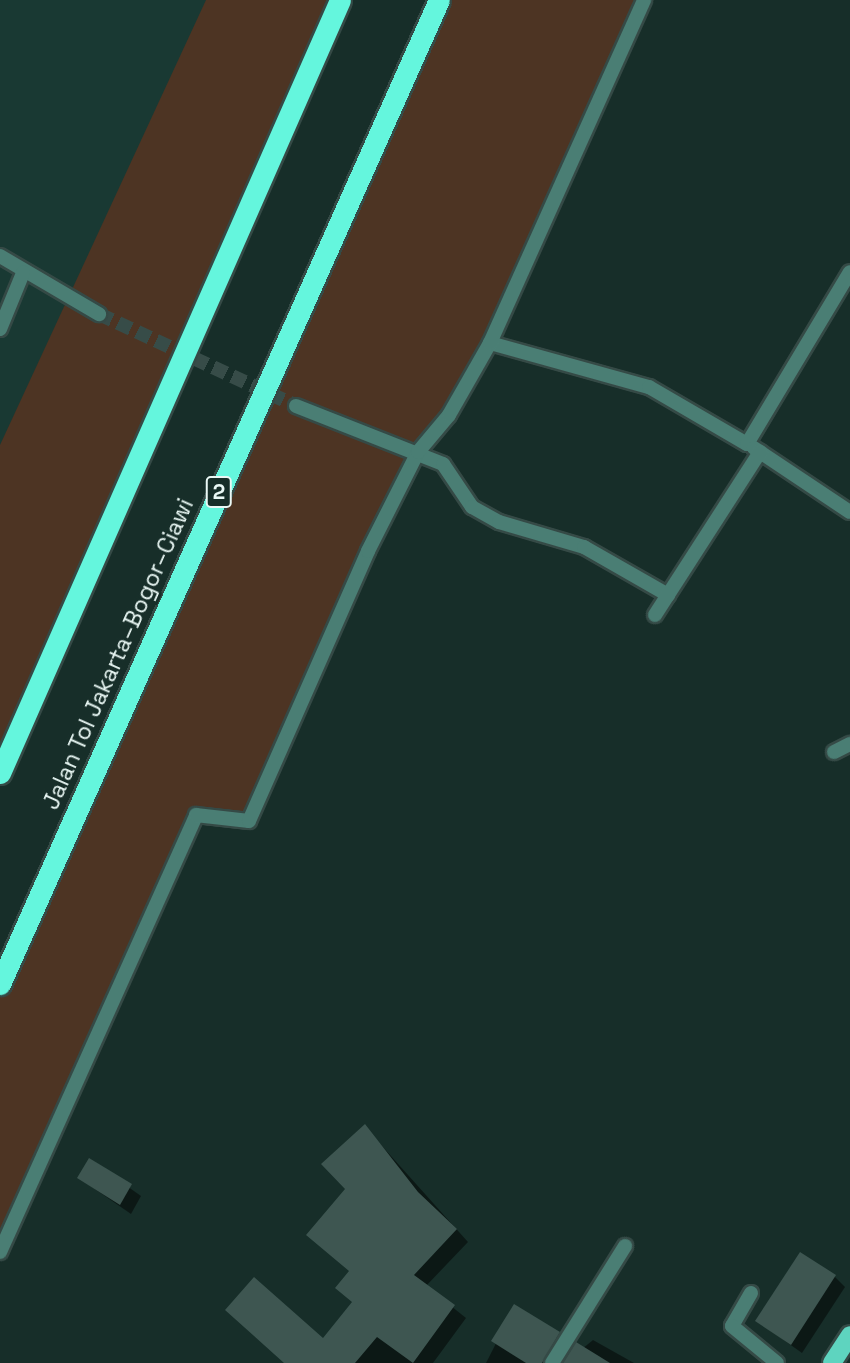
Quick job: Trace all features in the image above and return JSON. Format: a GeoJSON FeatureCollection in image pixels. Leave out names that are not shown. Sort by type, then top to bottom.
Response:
{"type":"FeatureCollection","features":[{"type":"Feature","properties":{"kind":"highway"},"geometry":{"type":"LineString","coordinates":[[0,773],[340,0]]}},
{"type":"Feature","properties":{"kind":"highway","name":"Jalan Tol Jakarta–Bogor–Ciawi"},"geometry":{"type":"LineString","coordinates":[[0,984],[439,0]]}},
{"type":"Feature","properties":{"kind":"main road"},"geometry":{"type":"LineString","coordinates":[[832,1363],[848,1342]]}},
{"type":"Feature","properties":{"kind":"street"},"geometry":{"type":"LineString","coordinates":[[0,1252],[196,815],[249,821],[418,452],[449,415],[490,343],[644,0]]}},
{"type":"Feature","properties":{"kind":"street"},"geometry":{"type":"LineString","coordinates":[[0,256],[23,273],[99,314]]}},
{"type":"Feature","properties":{"kind":"street"},"geometry":{"type":"LineString","coordinates":[[747,444],[850,272]]}},
{"type":"Feature","properties":{"kind":"street"},"geometry":{"type":"LineString","coordinates":[[0,329],[23,273]]}},
{"type":"Feature","properties":{"kind":"street"},"geometry":{"type":"LineString","coordinates":[[490,343],[649,387],[760,452],[850,512]]}},
{"type":"Feature","properties":{"kind":"street"},"geometry":{"type":"LineString","coordinates":[[296,406],[443,464],[472,507],[584,547],[668,595]]}},
{"type":"Feature","properties":{"kind":"street"},"geometry":{"type":"LineString","coordinates":[[655,615],[760,452]]}},
{"type":"Feature","properties":{"kind":"street"},"geometry":{"type":"LineString","coordinates":[[834,752],[850,744]]}},
{"type":"Feature","properties":{"kind":"street"},"geometry":{"type":"LineString","coordinates":[[552,1363],[625,1246]]}},
{"type":"Feature","properties":{"kind":"street"},"geometry":{"type":"LineString","coordinates":[[751,1293],[734,1330],[777,1363]]}},
{"type":"Feature","properties":{"kind":"shaded area"},"geometry":{"type":"Polygon","coordinates":[[[0,0],[207,0],[0,446],[0,0]]]}},
{"type":"Feature","properties":{"kind":"shaded area"},"geometry":{"type":"Polygon","coordinates":[[[206,0],[340,0],[0,773],[0,445],[206,0]]]}},
{"type":"Feature","properties":{"kind":"shaded area"},"geometry":{"type":"Polygon","coordinates":[[[439,0],[647,0],[490,343],[418,452],[249,821],[196,815],[0,1255],[0,984],[439,0]]]}},
{"type":"Feature","properties":{"kind":"building"},"geometry":{"type":"Polygon","coordinates":[[[365,1124],[418,1192],[457,1229],[414,1275],[455,1305],[413,1363],[377,1337],[355,1363],[284,1363],[225,1310],[254,1277],[323,1338],[352,1302],[335,1288],[349,1271],[306,1235],[345,1189],[321,1164],[365,1124]]]}},
{"type":"Feature","properties":{"kind":"building"},"geometry":{"type":"Polygon","coordinates":[[[89,1158],[132,1184],[120,1205],[77,1178],[89,1158]]]}},
{"type":"Feature","properties":{"kind":"building"},"geometry":{"type":"Polygon","coordinates":[[[800,1252],[836,1275],[791,1345],[755,1321],[800,1252]]]}},
{"type":"Feature","properties":{"kind":"building"},"geometry":{"type":"Polygon","coordinates":[[[514,1304],[560,1332],[542,1363],[526,1363],[491,1341],[514,1304]]]}},
{"type":"Feature","properties":{"kind":"building"},"geometry":{"type":"Polygon","coordinates":[[[576,1342],[610,1363],[563,1363],[576,1342]]]}},
{"type":"Feature","properties":{"kind":"tunnel"},"geometry":{"type":"LineString","coordinates":[[99,314],[296,406]]}}]}
